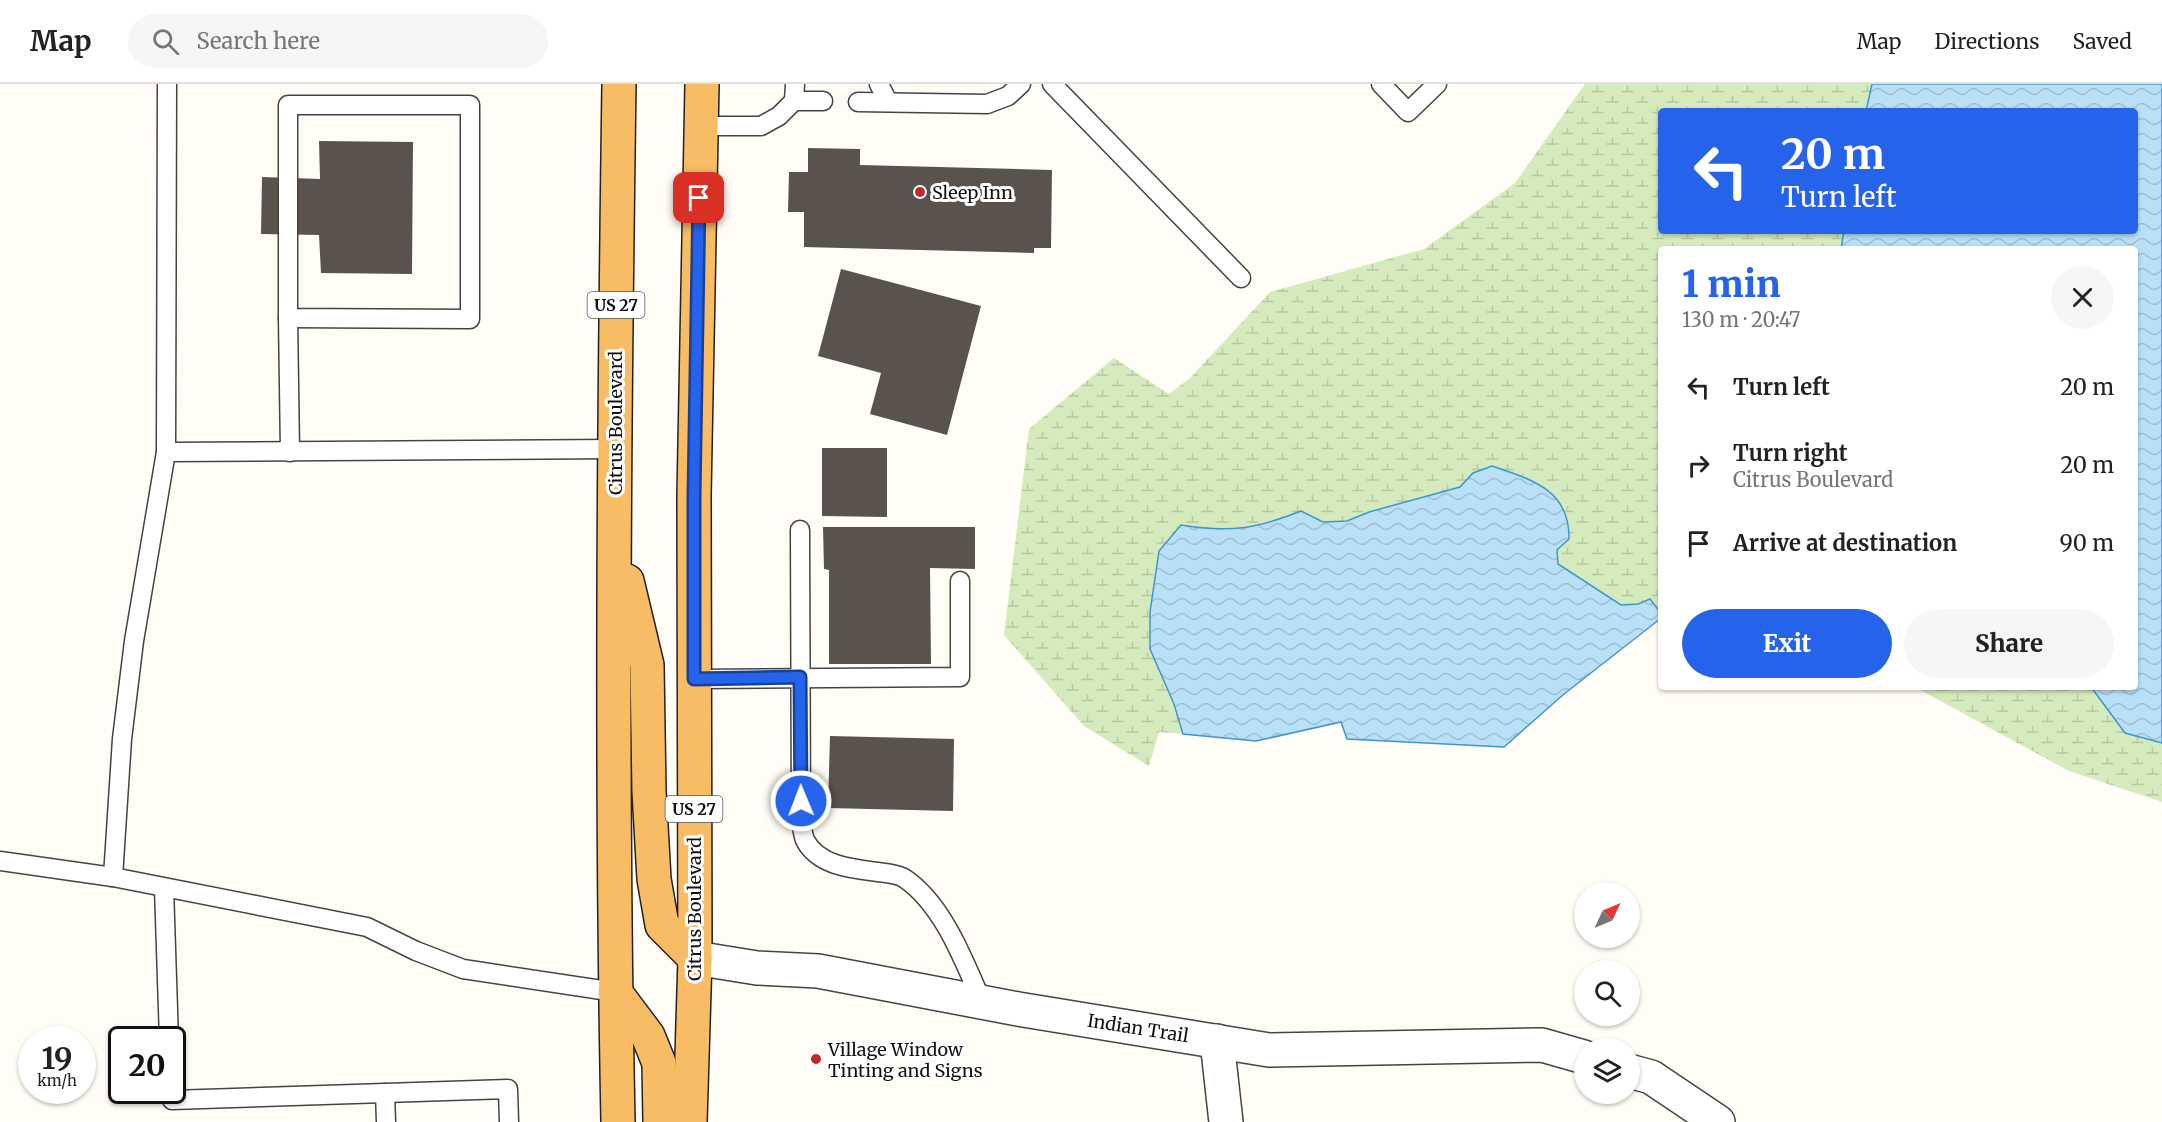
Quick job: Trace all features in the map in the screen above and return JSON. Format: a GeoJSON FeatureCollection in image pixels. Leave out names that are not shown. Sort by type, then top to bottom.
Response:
{"type":"FeatureCollection","features":[{"type":"Feature","properties":{"kind":"highway","name":"Citrus Boulevard"},"geometry":{"type":"LineString","coordinates":[[618,1122],[615,992],[614,527],[619,84]]}},
{"type":"Feature","properties":{"kind":"highway","name":"Citrus Boulevard"},"geometry":{"type":"LineString","coordinates":[[690,1122],[695,958],[694,496],[702,84]]}},
{"type":"Feature","properties":{"kind":"highway"},"geometry":{"type":"LineString","coordinates":[[614,527],[647,665],[650,813],[654,879],[662,925],[695,958]]}},
{"type":"Feature","properties":{"kind":"highway"},"geometry":{"type":"LineString","coordinates":[[615,992],[648,1036],[659,1063],[660,1122]]}},
{"type":"Feature","properties":{"kind":"street","name":"Indian Trail"},"geometry":{"type":"LineString","coordinates":[[695,958],[757,968],[818,971],[982,1002],[1269,1050],[1542,1045],[1574,1054]]}},
{"type":"Feature","properties":{"kind":"street"},"geometry":{"type":"LineString","coordinates":[[1217,1041],[1226,1122]]}},
{"type":"Feature","properties":{"kind":"street"},"geometry":{"type":"LineString","coordinates":[[1640,1074],[1651,1077],[1718,1122]]}},
{"type":"Feature","properties":{"kind":"lane"},"geometry":{"type":"LineString","coordinates":[[113,877],[122,739],[134,640],[166,452],[167,84]]}},
{"type":"Feature","properties":{"kind":"lane"},"geometry":{"type":"LineString","coordinates":[[879,84],[888,102]]}},
{"type":"Feature","properties":{"kind":"lane"},"geometry":{"type":"LineString","coordinates":[[858,102],[987,104],[1008,96],[1021,84]]}},
{"type":"Feature","properties":{"kind":"lane"},"geometry":{"type":"LineString","coordinates":[[1052,84],[1241,278]]}},
{"type":"Feature","properties":{"kind":"lane"},"geometry":{"type":"LineString","coordinates":[[1381,84],[1408,112],[1437,84]]}},
{"type":"Feature","properties":{"kind":"lane"},"geometry":{"type":"LineString","coordinates":[[700,126],[761,126],[778,116],[794,93],[823,101]]}},
{"type":"Feature","properties":{"kind":"lane"},"geometry":{"type":"LineString","coordinates":[[288,318],[470,319],[470,105],[288,105],[288,318],[290,452]]}},
{"type":"Feature","properties":{"kind":"lane"},"geometry":{"type":"LineString","coordinates":[[166,452],[615,450]]}},
{"type":"Feature","properties":{"kind":"lane"},"geometry":{"type":"LineString","coordinates":[[800,530],[801,822],[805,840],[816,855],[846,868],[903,876],[922,893],[959,950],[982,1002]]}},
{"type":"Feature","properties":{"kind":"lane"},"geometry":{"type":"LineString","coordinates":[[694,679],[960,677],[960,581]]}},
{"type":"Feature","properties":{"kind":"lane"},"geometry":{"type":"LineString","coordinates":[[0,861],[113,877],[367,927],[416,951],[463,969],[615,992]]}},
{"type":"Feature","properties":{"kind":"lane"},"geometry":{"type":"LineString","coordinates":[[164,888],[169,1026]]}},
{"type":"Feature","properties":{"kind":"lane"},"geometry":{"type":"LineString","coordinates":[[186,1100],[508,1089],[509,1122]]}},
{"type":"Feature","properties":{"kind":"lane"},"geometry":{"type":"LineString","coordinates":[[385,1093],[386,1122]]}},
{"type":"Feature","properties":{"kind":"green space"},"geometry":{"type":"Polygon","coordinates":[[[1585,84],[1872,84],[1867,108],[1658,108],[1658,234],[1844,234],[1842,246],[1658,246],[1658,609],[1650,599],[1638,604],[1621,605],[1558,564],[1557,550],[1569,539],[1569,523],[1508,472],[1492,466],[1473,473],[1460,487],[1369,512],[1347,521],[1323,522],[1301,511],[1270,522],[1242,527],[1214,528],[1181,525],[1174,704],[1183,734],[1159,732],[1149,766],[1084,726],[1004,635],[1029,429],[1114,358],[1169,394],[1190,378],[1270,292],[1424,249],[1515,183],[1585,84]]]}},
{"type":"Feature","properties":{"kind":"green space"},"geometry":{"type":"Polygon","coordinates":[[[2093,690],[2125,733],[2162,743],[2162,802],[2069,771],[1922,691],[2093,690]]]}},
{"type":"Feature","properties":{"kind":"water"},"geometry":{"type":"Polygon","coordinates":[[[1872,84],[2162,84],[2162,743],[2125,733],[2093,690],[2138,690],[2138,246],[1842,246],[1844,234],[2138,234],[2138,108],[1867,108],[1872,84]]]}},
{"type":"Feature","properties":{"kind":"water"},"geometry":{"type":"Polygon","coordinates":[[[1492,466],[1520,476],[1545,489],[1563,508],[1568,522],[1569,539],[1557,550],[1558,564],[1621,605],[1638,604],[1650,599],[1658,609],[1658,621],[1564,694],[1504,747],[1347,739],[1341,722],[1256,741],[1183,734],[1174,704],[1150,649],[1150,612],[1159,551],[1181,525],[1214,529],[1242,528],[1270,522],[1301,511],[1323,522],[1347,521],[1369,512],[1460,487],[1473,473],[1492,466]]]}},
{"type":"Feature","properties":{"kind":"building"},"geometry":{"type":"Polygon","coordinates":[[[319,141],[413,142],[412,274],[321,273],[319,235],[261,234],[262,177],[320,179],[319,141]]]}},
{"type":"Feature","properties":{"kind":"building","name":"Sleep Inn"},"geometry":{"type":"Polygon","coordinates":[[[808,148],[860,149],[860,165],[1052,170],[1051,248],[1034,248],[1034,253],[804,247],[804,212],[788,212],[789,172],[808,172],[808,148]]]}},
{"type":"Feature","properties":{"kind":"building"},"geometry":{"type":"Polygon","coordinates":[[[841,269],[981,306],[947,435],[870,414],[881,373],[818,356],[841,269]]]}},
{"type":"Feature","properties":{"kind":"building"},"geometry":{"type":"Polygon","coordinates":[[[822,448],[887,448],[887,517],[822,516],[822,448]]]}},
{"type":"Feature","properties":{"kind":"building"},"geometry":{"type":"Polygon","coordinates":[[[823,527],[975,527],[975,569],[930,568],[931,664],[829,664],[829,570],[824,569],[823,527]]]}},
{"type":"Feature","properties":{"kind":"building"},"geometry":{"type":"Polygon","coordinates":[[[830,736],[954,739],[953,811],[828,808],[830,736]]]}},
{"type":"Feature","properties":{"kind":"place","name":"Sleep Inn"},"geometry":{"type":"Point","coordinates":[920,192]}},
{"type":"Feature","properties":{"kind":"place","name":"Village Window Tinting and Signs"},"geometry":{"type":"Point","coordinates":[816,1059]}},
{"type":"Feature","properties":{"kind":"route"},"geometry":{"type":"LineString","coordinates":[[699,198],[694,496],[694,679],[800,677],[801,801]]}}]}
